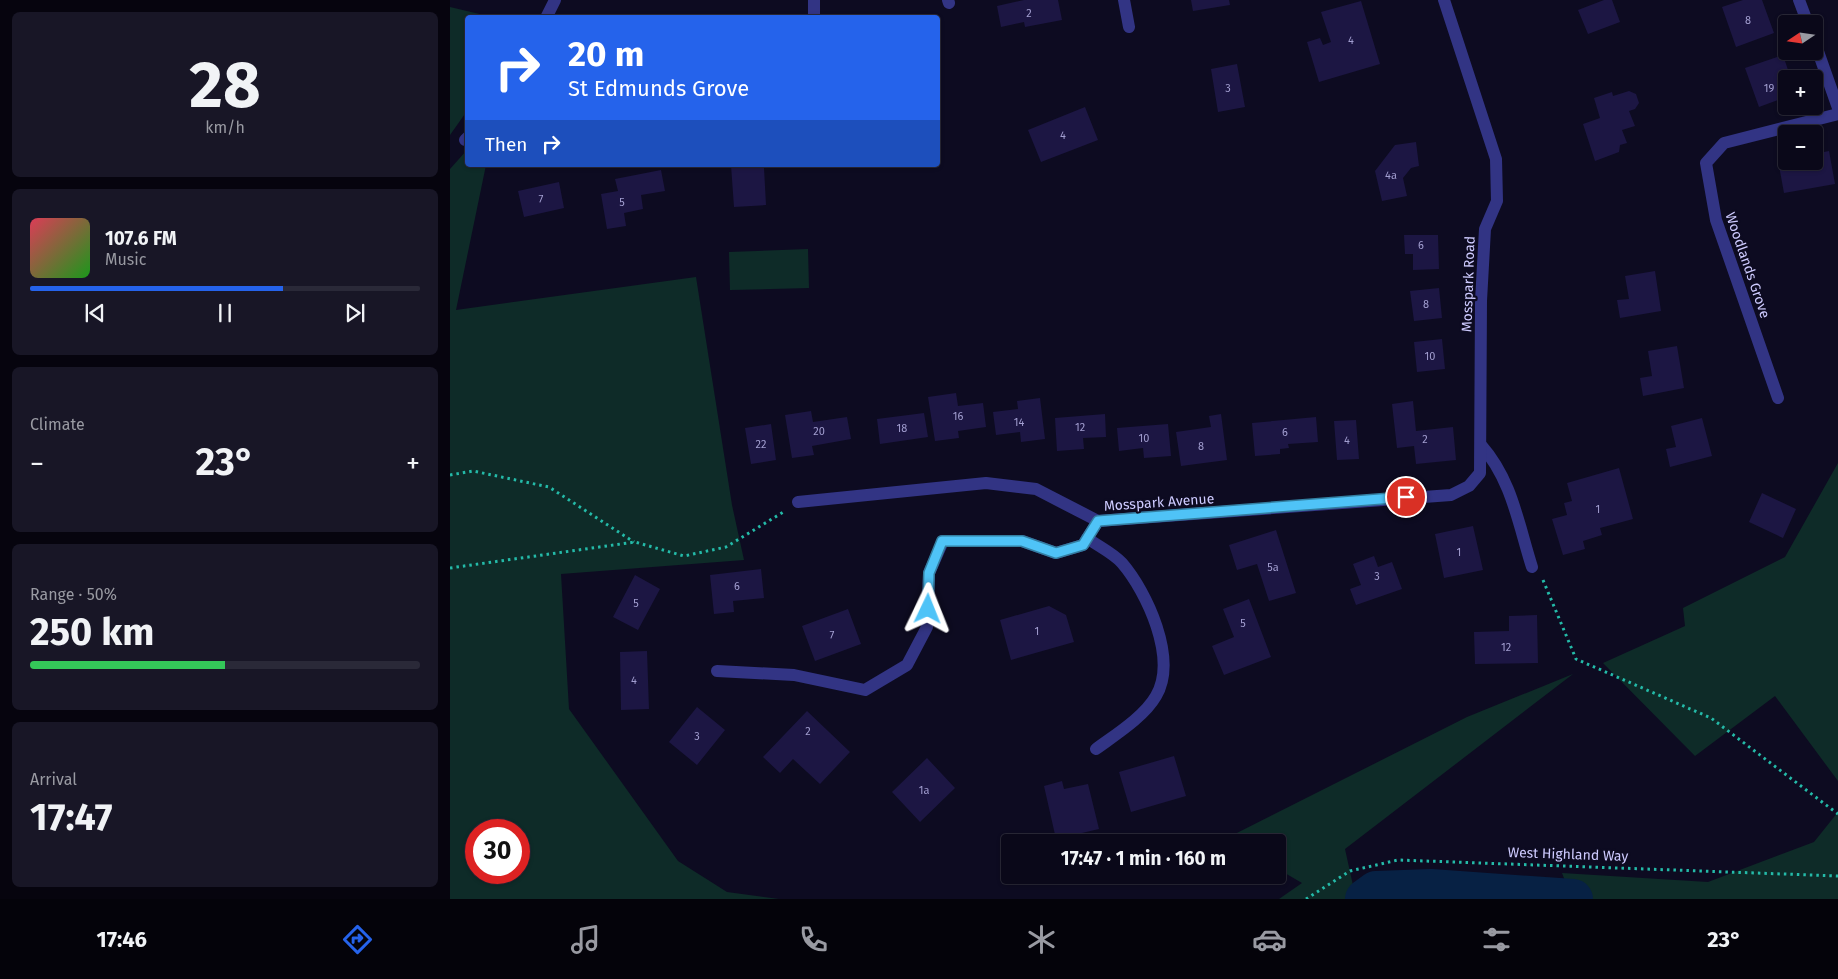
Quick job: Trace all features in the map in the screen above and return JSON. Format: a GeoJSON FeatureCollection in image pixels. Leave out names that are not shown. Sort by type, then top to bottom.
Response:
{"type":"FeatureCollection","features":[{"type":"Feature","properties":{"kind":"street"},"geometry":{"type":"LineString","coordinates":[[547,15],[554,0]]}},
{"type":"Feature","properties":{"kind":"street"},"geometry":{"type":"LineString","coordinates":[[814,0],[814,15]]}},
{"type":"Feature","properties":{"kind":"street"},"geometry":{"type":"LineString","coordinates":[[1124,0],[1129,27]]}},
{"type":"Feature","properties":{"kind":"street","name":"Mosspark Road"},"geometry":{"type":"LineString","coordinates":[[1444,0],[1496,159],[1497,201],[1485,229],[1481,301],[1480,473],[1468,486]]}},
{"type":"Feature","properties":{"kind":"street"},"geometry":{"type":"LineString","coordinates":[[1799,0],[1805,15]]}},
{"type":"Feature","properties":{"kind":"street"},"geometry":{"type":"LineString","coordinates":[[1821,60],[1838,108]]}},
{"type":"Feature","properties":{"kind":"street","name":"Woodlands Grove"},"geometry":{"type":"LineString","coordinates":[[1778,398],[1716,220],[1706,163],[1724,143],[1838,114]]}},
{"type":"Feature","properties":{"kind":"street"},"geometry":{"type":"LineString","coordinates":[[1481,445],[1495,460],[1506,479],[1532,567]]}},
{"type":"Feature","properties":{"kind":"street","name":"Mosspark Avenue"},"geometry":{"type":"LineString","coordinates":[[798,502],[986,483],[1036,489],[1098,521],[1451,495],[1468,486]]}},
{"type":"Feature","properties":{"kind":"street"},"geometry":{"type":"LineString","coordinates":[[717,671],[794,675],[865,690],[907,665],[927,627],[929,573],[942,541],[1022,541],[1056,553],[1083,545],[1098,521]]}},
{"type":"Feature","properties":{"kind":"street"},"geometry":{"type":"LineString","coordinates":[[1087,538],[1121,562],[1142,593],[1159,632],[1165,663],[1156,696],[1129,726],[1096,750]]}},
{"type":"Feature","properties":{"kind":"path"},"geometry":{"type":"LineString","coordinates":[[450,475],[473,471],[549,487],[635,542],[684,556],[726,547],[798,502]]}},
{"type":"Feature","properties":{"kind":"path"},"geometry":{"type":"LineString","coordinates":[[450,568],[635,542]]}},
{"type":"Feature","properties":{"kind":"path"},"geometry":{"type":"LineString","coordinates":[[1532,567],[1542,577],[1576,659],[1711,718],[1838,814]]}},
{"type":"Feature","properties":{"kind":"path","name":"West Highland Way"},"geometry":{"type":"LineString","coordinates":[[1306,899],[1350,870],[1398,860],[1838,876]]}},
{"type":"Feature","properties":{"kind":"green space"},"geometry":{"type":"Polygon","coordinates":[[[450,7],[484,15],[465,15],[465,114],[450,135],[450,7]]]}},
{"type":"Feature","properties":{"kind":"green space"},"geometry":{"type":"Polygon","coordinates":[[[465,152],[465,167],[486,167],[456,310],[696,277],[732,505],[744,560],[561,574],[569,709],[678,861],[727,892],[779,899],[450,899],[450,169],[465,152]]]}},
{"type":"Feature","properties":{"kind":"green space"},"geometry":{"type":"Polygon","coordinates":[[[808,249],[809,288],[730,290],[729,252],[808,249]]]}},
{"type":"Feature","properties":{"kind":"green space"},"geometry":{"type":"Polygon","coordinates":[[[1838,463],[1838,781],[1775,696],[1695,756],[1603,663],[1685,626],[1683,608],[1785,557],[1838,463]]]}},
{"type":"Feature","properties":{"kind":"green space"},"geometry":{"type":"Polygon","coordinates":[[[1573,674],[1345,849],[1356,899],[1279,899],[1302,883],[1286,874],[1286,834],[1235,834],[1467,717],[1573,674]]]}},
{"type":"Feature","properties":{"kind":"green space"},"geometry":{"type":"Polygon","coordinates":[[[1838,812],[1838,899],[1572,899],[1562,873],[1708,882],[1814,842],[1838,812]]]}},
{"type":"Feature","properties":{"kind":"building"},"geometry":{"type":"Polygon","coordinates":[[[1024,0],[1058,0],[1062,20],[1025,27],[1024,22],[1001,27],[997,6],[1024,0]]]}},
{"type":"Feature","properties":{"kind":"building"},"geometry":{"type":"Polygon","coordinates":[[[1191,0],[1229,0],[1230,5],[1193,11],[1191,0]]]}},
{"type":"Feature","properties":{"kind":"building"},"geometry":{"type":"Polygon","coordinates":[[[1604,0],[1612,0],[1620,22],[1588,34],[1578,10],[1604,0]]]}},
{"type":"Feature","properties":{"kind":"building"},"geometry":{"type":"Polygon","coordinates":[[[1743,0],[1762,0],[1774,33],[1736,47],[1722,7],[1743,0]]]}},
{"type":"Feature","properties":{"kind":"building"},"geometry":{"type":"Polygon","coordinates":[[[1361,1],[1380,64],[1319,82],[1307,42],[1320,38],[1323,45],[1331,42],[1321,12],[1361,1]]]}},
{"type":"Feature","properties":{"kind":"building"},"geometry":{"type":"Polygon","coordinates":[[[1778,57],[1778,60],[1785,60],[1788,70],[1778,70],[1778,100],[1759,107],[1745,68],[1778,57]]]}},
{"type":"Feature","properties":{"kind":"building"},"geometry":{"type":"Polygon","coordinates":[[[1237,64],[1245,107],[1218,112],[1211,69],[1237,64]]]}},
{"type":"Feature","properties":{"kind":"building"},"geometry":{"type":"Polygon","coordinates":[[[1629,91],[1636,94],[1639,103],[1635,109],[1629,111],[1635,126],[1622,130],[1627,143],[1620,145],[1619,152],[1595,161],[1583,124],[1600,118],[1594,98],[1612,92],[1613,96],[1629,91]]]}},
{"type":"Feature","properties":{"kind":"building"},"geometry":{"type":"Polygon","coordinates":[[[1085,107],[1098,140],[1041,162],[1028,130],[1085,107]]]}},
{"type":"Feature","properties":{"kind":"building"},"geometry":{"type":"Polygon","coordinates":[[[1416,142],[1419,166],[1411,168],[1403,178],[1407,196],[1382,201],[1375,171],[1395,145],[1416,142]]]}},
{"type":"Feature","properties":{"kind":"building"},"geometry":{"type":"Polygon","coordinates":[[[1829,151],[1835,184],[1784,193],[1780,170],[1823,170],[1823,152],[1829,151]]]}},
{"type":"Feature","properties":{"kind":"building"},"geometry":{"type":"Polygon","coordinates":[[[731,167],[777,167],[764,168],[766,205],[734,207],[731,167]]]}},
{"type":"Feature","properties":{"kind":"building"},"geometry":{"type":"Polygon","coordinates":[[[661,170],[665,191],[641,195],[643,209],[624,213],[626,226],[607,229],[601,194],[618,191],[615,179],[661,170]]]}},
{"type":"Feature","properties":{"kind":"building"},"geometry":{"type":"Polygon","coordinates":[[[559,182],[564,208],[524,217],[518,191],[559,182]]]}},
{"type":"Feature","properties":{"kind":"building"},"geometry":{"type":"Polygon","coordinates":[[[1404,235],[1438,235],[1439,269],[1413,270],[1413,254],[1405,254],[1404,235]]]}},
{"type":"Feature","properties":{"kind":"building"},"geometry":{"type":"Polygon","coordinates":[[[1655,271],[1661,311],[1620,318],[1617,300],[1629,299],[1625,276],[1655,271]]]}},
{"type":"Feature","properties":{"kind":"building"},"geometry":{"type":"Polygon","coordinates":[[[1439,288],[1442,318],[1414,321],[1410,291],[1439,288]]]}},
{"type":"Feature","properties":{"kind":"building"},"geometry":{"type":"Polygon","coordinates":[[[1442,339],[1445,369],[1417,372],[1414,342],[1442,339]]]}},
{"type":"Feature","properties":{"kind":"building"},"geometry":{"type":"Polygon","coordinates":[[[1677,346],[1684,388],[1643,396],[1640,378],[1652,376],[1648,351],[1677,346]]]}},
{"type":"Feature","properties":{"kind":"building"},"geometry":{"type":"Polygon","coordinates":[[[956,393],[958,406],[983,403],[986,427],[958,431],[959,438],[935,441],[928,397],[956,393]]]}},
{"type":"Feature","properties":{"kind":"building"},"geometry":{"type":"Polygon","coordinates":[[[1040,398],[1045,439],[1021,442],[1020,432],[996,435],[993,412],[1018,409],[1017,401],[1040,398]]]}},
{"type":"Feature","properties":{"kind":"building"},"geometry":{"type":"Polygon","coordinates":[[[1413,401],[1416,431],[1453,427],[1456,460],[1416,464],[1414,446],[1397,448],[1392,404],[1413,401]]]}},
{"type":"Feature","properties":{"kind":"building"},"geometry":{"type":"Polygon","coordinates":[[[811,411],[813,422],[847,417],[851,439],[812,446],[814,455],[792,458],[785,415],[811,411]]]}},
{"type":"Feature","properties":{"kind":"building"},"geometry":{"type":"Polygon","coordinates":[[[924,413],[928,437],[880,444],[877,419],[924,413]]]}},
{"type":"Feature","properties":{"kind":"building"},"geometry":{"type":"Polygon","coordinates":[[[1105,414],[1106,437],[1083,438],[1084,449],[1057,451],[1055,418],[1105,414]]]}},
{"type":"Feature","properties":{"kind":"building"},"geometry":{"type":"Polygon","coordinates":[[[1221,414],[1227,460],[1181,466],[1176,432],[1211,427],[1209,416],[1221,414]]]}},
{"type":"Feature","properties":{"kind":"building"},"geometry":{"type":"Polygon","coordinates":[[[1316,417],[1318,442],[1288,444],[1289,448],[1280,449],[1280,454],[1255,456],[1252,423],[1316,417]]]}},
{"type":"Feature","properties":{"kind":"building"},"geometry":{"type":"Polygon","coordinates":[[[1702,418],[1712,456],[1670,467],[1666,449],[1676,447],[1671,426],[1702,418]]]}},
{"type":"Feature","properties":{"kind":"building"},"geometry":{"type":"Polygon","coordinates":[[[1356,420],[1359,459],[1337,460],[1334,421],[1356,420]]]}},
{"type":"Feature","properties":{"kind":"building"},"geometry":{"type":"Polygon","coordinates":[[[771,424],[776,460],[751,464],[745,428],[771,424]]]}},
{"type":"Feature","properties":{"kind":"building"},"geometry":{"type":"Polygon","coordinates":[[[1168,424],[1171,456],[1144,458],[1143,448],[1119,451],[1117,428],[1168,424]]]}},
{"type":"Feature","properties":{"kind":"building"},"geometry":{"type":"Polygon","coordinates":[[[1619,468],[1633,519],[1600,528],[1602,535],[1583,541],[1585,549],[1563,555],[1552,519],[1567,515],[1564,503],[1572,501],[1567,483],[1619,468]]]}},
{"type":"Feature","properties":{"kind":"building"},"geometry":{"type":"Polygon","coordinates":[[[1762,493],[1796,509],[1783,538],[1749,522],[1762,493]]]}},
{"type":"Feature","properties":{"kind":"building"},"geometry":{"type":"Polygon","coordinates":[[[1473,526],[1483,570],[1444,578],[1435,534],[1473,526]]]}},
{"type":"Feature","properties":{"kind":"building"},"geometry":{"type":"Polygon","coordinates":[[[1276,530],[1296,593],[1269,601],[1257,564],[1237,570],[1229,545],[1276,530]]]}},
{"type":"Feature","properties":{"kind":"building"},"geometry":{"type":"Polygon","coordinates":[[[1374,556],[1378,567],[1392,562],[1402,589],[1356,605],[1350,589],[1361,585],[1353,564],[1374,556]]]}},
{"type":"Feature","properties":{"kind":"building"},"geometry":{"type":"Polygon","coordinates":[[[761,569],[764,598],[733,601],[734,612],[714,614],[710,575],[761,569]]]}},
{"type":"Feature","properties":{"kind":"building"},"geometry":{"type":"Polygon","coordinates":[[[635,575],[660,589],[638,630],[613,617],[635,575]]]}},
{"type":"Feature","properties":{"kind":"building"},"geometry":{"type":"Polygon","coordinates":[[[1249,599],[1271,657],[1224,675],[1212,646],[1234,637],[1223,609],[1249,599]]]}},
{"type":"Feature","properties":{"kind":"building"},"geometry":{"type":"Polygon","coordinates":[[[1049,606],[1066,615],[1074,642],[1011,660],[1000,620],[1049,606]]]}},
{"type":"Feature","properties":{"kind":"building"},"geometry":{"type":"Polygon","coordinates":[[[848,609],[861,644],[815,661],[802,626],[848,609]]]}},
{"type":"Feature","properties":{"kind":"building"},"geometry":{"type":"Polygon","coordinates":[[[1537,615],[1538,663],[1475,664],[1474,632],[1509,631],[1509,616],[1537,615]]]}},
{"type":"Feature","properties":{"kind":"building"},"geometry":{"type":"Polygon","coordinates":[[[647,651],[649,709],[621,710],[620,652],[647,651]]]}},
{"type":"Feature","properties":{"kind":"building"},"geometry":{"type":"Polygon","coordinates":[[[697,707],[725,730],[697,765],[669,742],[697,707]]]}},
{"type":"Feature","properties":{"kind":"building"},"geometry":{"type":"Polygon","coordinates":[[[807,711],[850,752],[820,784],[793,759],[780,773],[763,757],[807,711]]]}},
{"type":"Feature","properties":{"kind":"building"},"geometry":{"type":"Polygon","coordinates":[[[1174,756],[1186,796],[1131,812],[1119,772],[1174,756]]]}},
{"type":"Feature","properties":{"kind":"building"},"geometry":{"type":"Polygon","coordinates":[[[927,758],[955,788],[920,822],[892,792],[927,758]]]}},
{"type":"Feature","properties":{"kind":"building"},"geometry":{"type":"Polygon","coordinates":[[[1062,781],[1064,789],[1088,784],[1099,829],[1078,834],[1055,834],[1044,786],[1062,781]]]}},
{"type":"Feature","properties":{"kind":"waterway"},"geometry":{"type":"LineString","coordinates":[[1365,899],[1376,891],[1431,889],[1573,899]]}},
{"type":"Feature","properties":{"kind":"route"},"geometry":{"type":"LineString","coordinates":[[928,609],[929,573],[942,541],[1022,541],[1056,553],[1083,545],[1098,521],[1406,497]]}}]}
